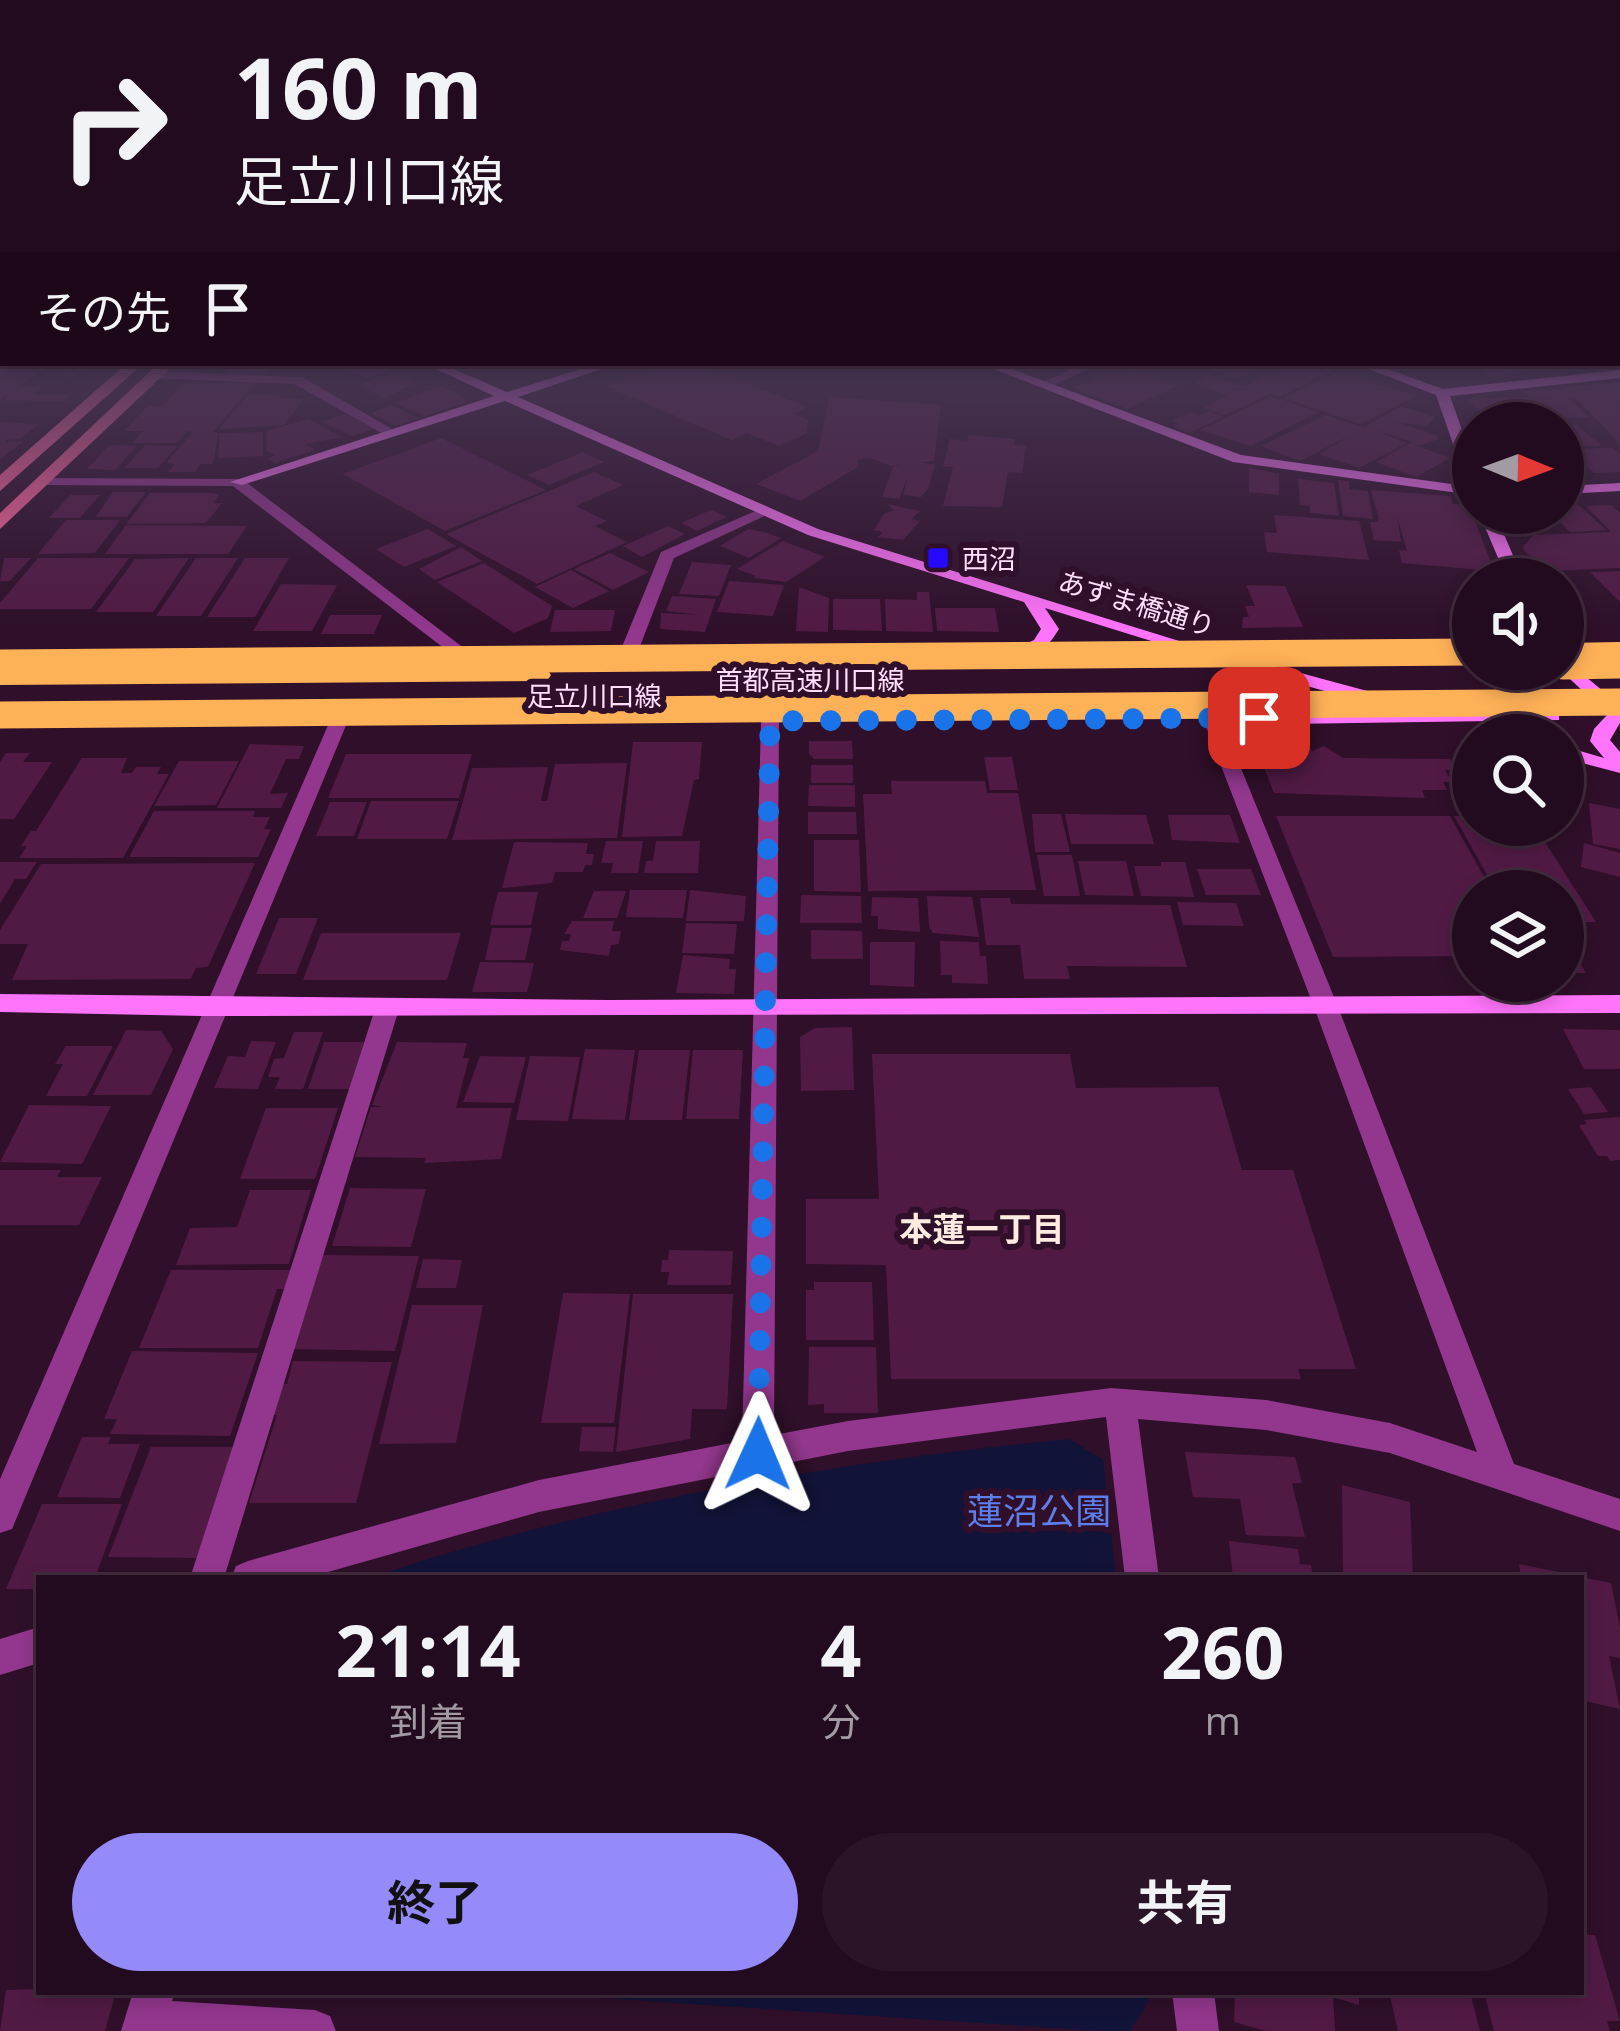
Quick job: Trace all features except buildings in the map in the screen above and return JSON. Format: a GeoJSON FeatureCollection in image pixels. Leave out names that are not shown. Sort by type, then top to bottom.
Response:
{"type":"FeatureCollection","features":[{"type":"Feature","properties":{"kind":"highway"},"geometry":{"type":"LineString","coordinates":[[1584,648],[1620,647]]}},
{"type":"Feature","properties":{"kind":"highway","name":"首都高速川口線"},"geometry":{"type":"LineString","coordinates":[[0,659],[1452,650]]}},
{"type":"Feature","properties":{"kind":"highway"},"geometry":{"type":"LineString","coordinates":[[1584,664],[1620,665]]}},
{"type":"Feature","properties":{"kind":"highway"},"geometry":{"type":"LineString","coordinates":[[0,699],[1452,668]]}},
{"type":"Feature","properties":{"kind":"highway"},"geometry":{"type":"LineString","coordinates":[[0,677],[533,687],[1620,684]]}},
{"type":"Feature","properties":{"kind":"highway","name":"首都高速川口線"},"geometry":{"type":"LineString","coordinates":[[0,720],[1620,701]]}},
{"type":"Feature","properties":{"kind":"main road"},"geometry":{"type":"LineString","coordinates":[[1,484],[48,442]]}},
{"type":"Feature","properties":{"kind":"main road"},"geometry":{"type":"LineString","coordinates":[[0,523],[84,442]]}},
{"type":"Feature","properties":{"kind":"street"},"geometry":{"type":"LineString","coordinates":[[42,482],[237,482],[364,442]]}},
{"type":"Feature","properties":{"kind":"street","name":"あずま橋通り"},"geometry":{"type":"LineString","coordinates":[[607,442],[864,550],[1452,720]]}},
{"type":"Feature","properties":{"kind":"street"},"geometry":{"type":"LineString","coordinates":[[1192,442],[1238,459],[1452,488]]}},
{"type":"Feature","properties":{"kind":"street"},"geometry":{"type":"LineString","coordinates":[[237,482],[464,655]]}},
{"type":"Feature","properties":{"kind":"street"},"geometry":{"type":"LineString","coordinates":[[1584,489],[1620,488]]}},
{"type":"Feature","properties":{"kind":"street"},"geometry":{"type":"LineString","coordinates":[[628,654],[667,555],[765,512]]}},
{"type":"Feature","properties":{"kind":"street"},"geometry":{"type":"LineString","coordinates":[[1023,652],[1041,644],[1050,629],[1031,600]]}},
{"type":"Feature","properties":{"kind":"street","name":"足立川口線"},"geometry":{"type":"LineString","coordinates":[[0,659],[1452,650]]}},
{"type":"Feature","properties":{"kind":"street"},"geometry":{"type":"LineString","coordinates":[[1584,682],[1620,714],[1603,729],[1600,741],[1620,766]]}},
{"type":"Feature","properties":{"kind":"street","name":"足立川口線"},"geometry":{"type":"LineString","coordinates":[[0,720],[338,723],[1620,714]]}},
{"type":"Feature","properties":{"kind":"street"},"geometry":{"type":"LineString","coordinates":[[1212,718],[1327,1007],[1502,1475]]}},
{"type":"Feature","properties":{"kind":"street"},"geometry":{"type":"LineString","coordinates":[[758,1454],[770,721]]}},
{"type":"Feature","properties":{"kind":"street"},"geometry":{"type":"LineString","coordinates":[[0,1517],[338,723]]}},
{"type":"Feature","properties":{"kind":"street"},"geometry":{"type":"LineString","coordinates":[[1584,757],[1620,766]]}},
{"type":"Feature","properties":{"kind":"street"},"geometry":{"type":"LineString","coordinates":[[0,1003],[216,1009],[767,1010],[1620,1004]]}},
{"type":"Feature","properties":{"kind":"street"},"geometry":{"type":"LineString","coordinates":[[207,1575],[388,1009]]}},
{"type":"Feature","properties":{"kind":"street"},"geometry":{"type":"LineString","coordinates":[[1120,1403],[1142,1575]]}},
{"type":"Feature","properties":{"kind":"street"},"geometry":{"type":"LineString","coordinates":[[288,1571],[539,1496],[848,1436],[1120,1403],[1266,1415],[1390,1438],[1620,1515]]}},
{"type":"Feature","properties":{"kind":"street"},"geometry":{"type":"LineString","coordinates":[[0,1657],[36,1646]]}},
{"type":"Feature","properties":{"kind":"street"},"geometry":{"type":"LineString","coordinates":[[1193,1995],[1198,2031]]}},
{"type":"Feature","properties":{"kind":"street"},"geometry":{"type":"LineString","coordinates":[[147,2014],[315,2031]]}},
{"type":"Feature","properties":{"kind":"green space","name":"蓮沼公園"},"geometry":{"type":"Polygon","coordinates":[[[1069,1439],[1103,1460],[1116,1575],[378,1575],[627,1507],[803,1473],[1069,1439]]]}},
{"type":"Feature","properties":{"kind":"green space"},"geometry":{"type":"Polygon","coordinates":[[[555,1995],[1152,1995],[1130,2031],[555,1995]]]}},
{"type":"Feature","properties":{"kind":"place","name":"西沼"},"geometry":{"type":"Point","coordinates":[938,558]}},
{"type":"Feature","properties":{"kind":"district","name":"本蓮一丁目"},"geometry":{"type":"Point","coordinates":[982,1228]}},
{"type":"Feature","properties":{"kind":"route"},"geometry":{"type":"LineString","coordinates":[[758,1454],[770,721],[1259,718]]}}]}
